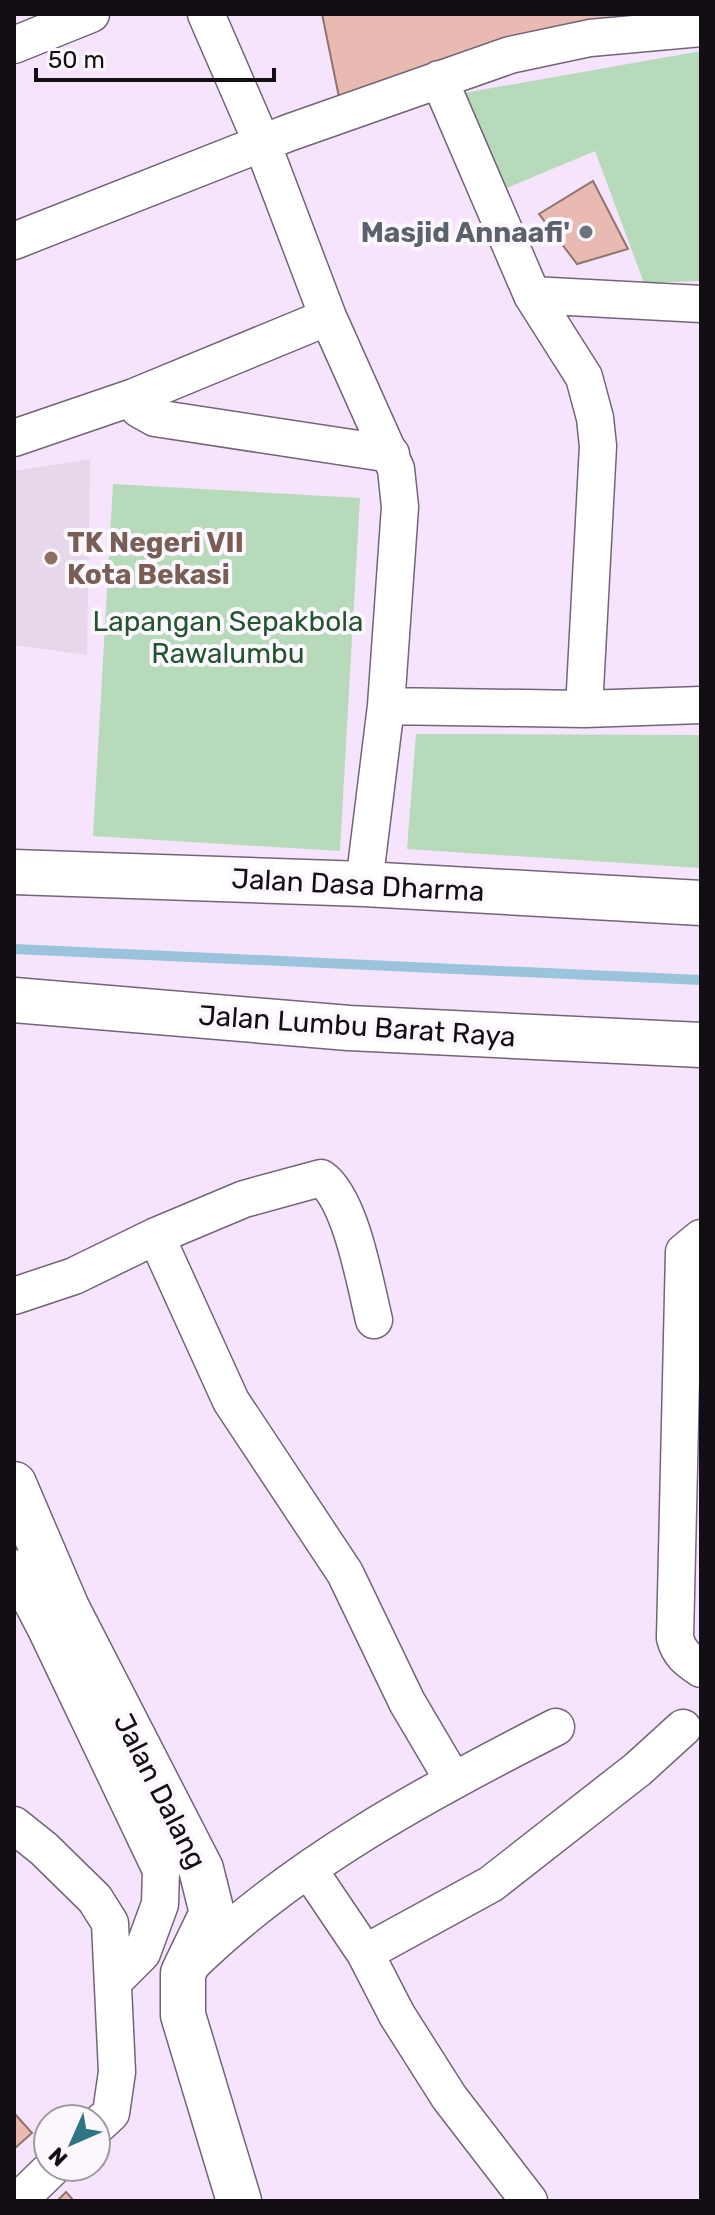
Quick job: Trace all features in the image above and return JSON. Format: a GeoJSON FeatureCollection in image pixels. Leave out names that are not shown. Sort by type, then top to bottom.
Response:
{"type":"FeatureCollection","features":[{"type":"Feature","properties":{"kind":"street"},"geometry":{"type":"LineString","coordinates":[[14,45],[91,14]]}},
{"type":"Feature","properties":{"kind":"street"},"geometry":{"type":"LineString","coordinates":[[206,14],[262,143],[328,317],[396,469],[400,507],[386,706],[364,884]]}},
{"type":"Feature","properties":{"kind":"street"},"geometry":{"type":"LineString","coordinates":[[14,241],[262,143],[510,55],[576,41],[701,28]]}},
{"type":"Feature","properties":{"kind":"street"},"geometry":{"type":"LineString","coordinates":[[439,79],[532,295],[584,377],[595,418],[598,446],[584,709]]}},
{"type":"Feature","properties":{"kind":"street"},"geometry":{"type":"LineString","coordinates":[[532,295],[701,304]]}},
{"type":"Feature","properties":{"kind":"street"},"geometry":{"type":"LineString","coordinates":[[14,438],[134,397],[328,317]]}},
{"type":"Feature","properties":{"kind":"street"},"geometry":{"type":"LineString","coordinates":[[134,397],[139,409],[155,418],[391,454]]}},
{"type":"Feature","properties":{"kind":"street"},"geometry":{"type":"LineString","coordinates":[[386,706],[584,709],[701,705]]}},
{"type":"Feature","properties":{"kind":"street","name":"Jalan Dasa Dharma"},"geometry":{"type":"LineString","coordinates":[[14,872],[364,884],[701,903]]}},
{"type":"Feature","properties":{"kind":"street","name":"Jalan Lumbu Barat Raya"},"geometry":{"type":"LineString","coordinates":[[14,1000],[349,1028],[701,1045]]}},
{"type":"Feature","properties":{"kind":"street"},"geometry":{"type":"LineString","coordinates":[[14,1296],[74,1276],[156,1236],[244,1199],[321,1178],[339,1198],[374,1320]]}},
{"type":"Feature","properties":{"kind":"street"},"geometry":{"type":"LineString","coordinates":[[156,1236],[231,1401],[345,1573],[407,1702],[453,1780]]}},
{"type":"Feature","properties":{"kind":"street"},"geometry":{"type":"LineString","coordinates":[[692,1245],[675,1638],[685,1658],[701,1669]]}},
{"type":"Feature","properties":{"kind":"street","name":"Jalan Dalang"},"geometry":{"type":"LineString","coordinates":[[14,1484],[67,1608],[201,1869],[212,1913],[183,1973],[183,2015],[239,2201]]}},
{"type":"Feature","properties":{"kind":"street"},"geometry":{"type":"LineString","coordinates":[[14,1568],[161,1870],[160,1904],[142,1953],[113,1982]]}},
{"type":"Feature","properties":{"kind":"street"},"geometry":{"type":"LineString","coordinates":[[183,1973],[216,1940],[309,1870],[453,1780],[556,1727]]}},
{"type":"Feature","properties":{"kind":"street"},"geometry":{"type":"LineString","coordinates":[[365,1953],[491,1884],[638,1769],[683,1728]]}},
{"type":"Feature","properties":{"kind":"street"},"geometry":{"type":"LineString","coordinates":[[14,1825],[95,1899],[110,1923],[117,2072],[112,2106]]}},
{"type":"Feature","properties":{"kind":"street"},"geometry":{"type":"LineString","coordinates":[[309,1870],[365,1953],[397,2015],[449,2097],[529,2201]]}},
{"type":"Feature","properties":{"kind":"street"},"geometry":{"type":"LineString","coordinates":[[18,2201],[37,2183]]}},
{"type":"Feature","properties":{"kind":"shaded area","name":"TK Negeri VII Kota Bekasi"},"geometry":{"type":"Polygon","coordinates":[[[90,459],[87,655],[14,645],[14,471],[90,459]]]}},
{"type":"Feature","properties":{"kind":"green space"},"geometry":{"type":"Polygon","coordinates":[[[701,51],[701,281],[644,283],[595,151],[495,193],[458,94],[701,51]]]}},
{"type":"Feature","properties":{"kind":"green space","name":"Lapangan Sepakbola Rawalumbu"},"geometry":{"type":"Polygon","coordinates":[[[113,484],[360,498],[340,851],[93,836],[113,484]]]}},
{"type":"Feature","properties":{"kind":"green space"},"geometry":{"type":"Polygon","coordinates":[[[416,734],[701,735],[701,868],[407,849],[416,734]]]}},
{"type":"Feature","properties":{"kind":"building"},"geometry":{"type":"Polygon","coordinates":[[[322,14],[701,14],[339,97],[322,14]]]}},
{"type":"Feature","properties":{"kind":"building","name":"Masjid Annaafi'"},"geometry":{"type":"Polygon","coordinates":[[[593,181],[628,249],[577,264],[539,214],[593,181]]]}},
{"type":"Feature","properties":{"kind":"building"},"geometry":{"type":"Polygon","coordinates":[[[14,2113],[32,2133],[14,2149],[14,2113]]]}},
{"type":"Feature","properties":{"kind":"building"},"geometry":{"type":"Polygon","coordinates":[[[66,2192],[74,2201],[57,2201],[66,2192]]]}},
{"type":"Feature","properties":{"kind":"waterway"},"geometry":{"type":"LineString","coordinates":[[14,949],[701,980]]}},
{"type":"Feature","properties":{"kind":"place","name":"Masjid Annaafi'"},"geometry":{"type":"Point","coordinates":[586,232]}},
{"type":"Feature","properties":{"kind":"place","name":"TK Negeri VII Kota Bekasi"},"geometry":{"type":"Point","coordinates":[51,558]}}]}
